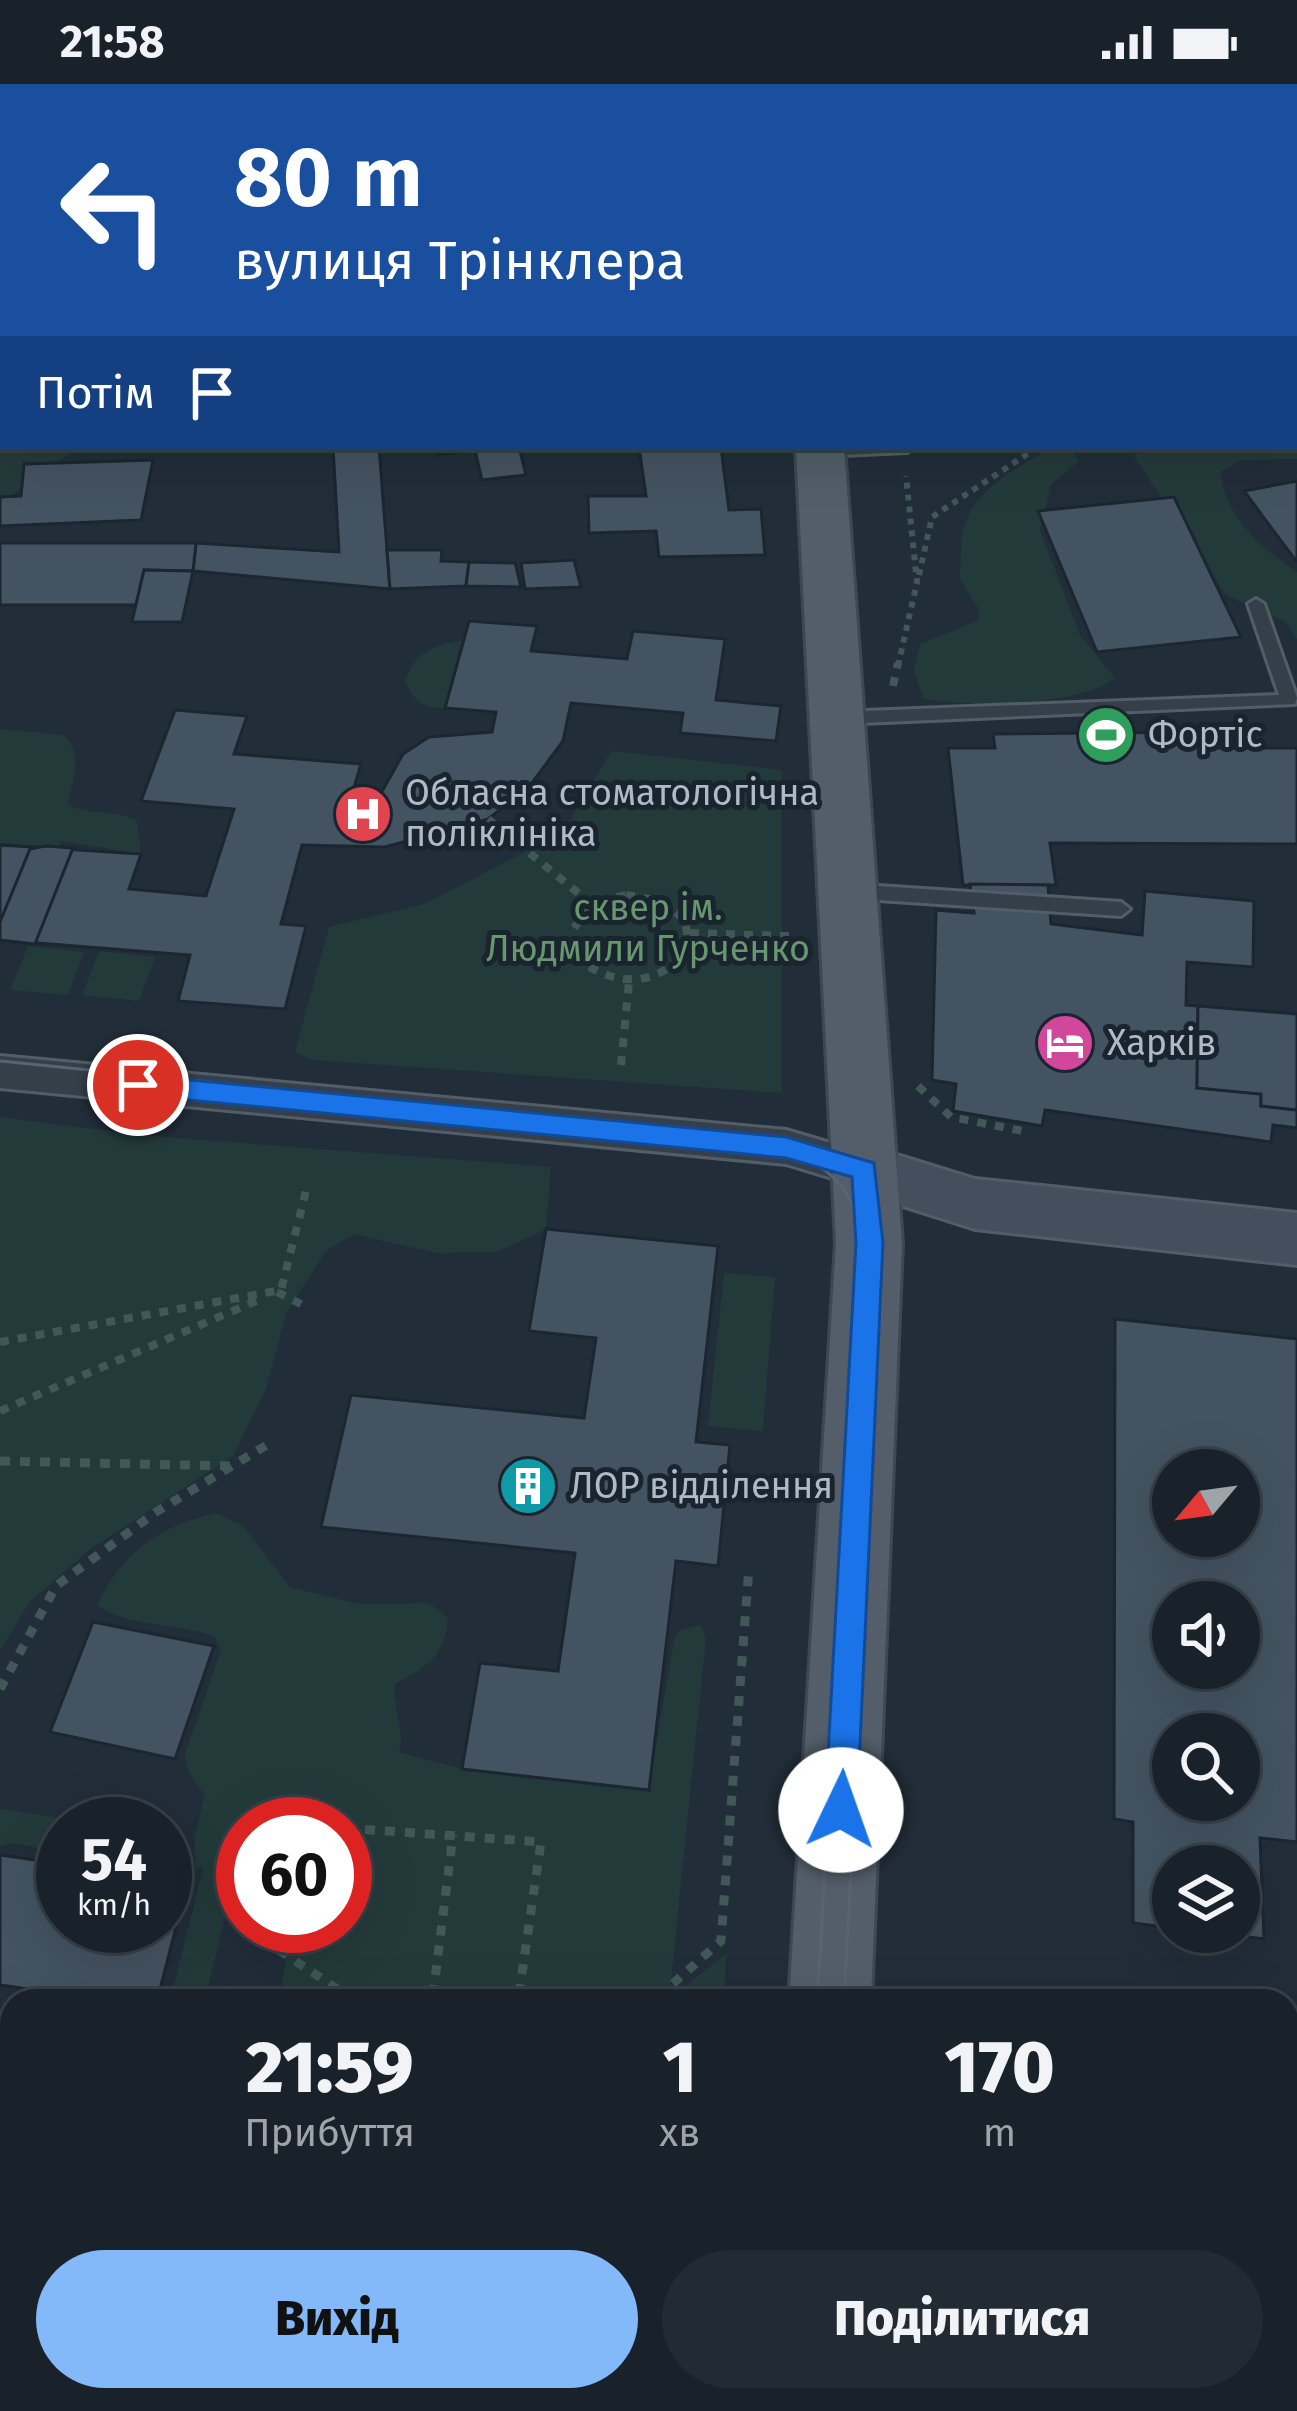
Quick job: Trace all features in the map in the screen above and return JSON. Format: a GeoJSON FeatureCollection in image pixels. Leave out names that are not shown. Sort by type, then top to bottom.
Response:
{"type":"FeatureCollection","features":[{"type":"Feature","properties":{"kind":"main road"},"geometry":{"type":"LineString","coordinates":[[820,450],[862,718],[848,891],[869,1243],[831,1989]]}},
{"type":"Feature","properties":{"kind":"street"},"geometry":{"type":"LineString","coordinates":[[0,1072],[786,1147],[975,1204],[1297,1239]]}},
{"type":"Feature","properties":{"kind":"lane"},"geometry":{"type":"LineString","coordinates":[[862,718],[1288,700],[1256,604]]}},
{"type":"Feature","properties":{"kind":"lane"},"geometry":{"type":"LineString","coordinates":[[848,891],[1121,909]]}},
{"type":"Feature","properties":{"kind":"path"},"geometry":{"type":"LineString","coordinates":[[904,450],[917,582]]}},
{"type":"Feature","properties":{"kind":"path"},"geometry":{"type":"LineString","coordinates":[[862,718],[917,582],[932,517],[1033,450]]}},
{"type":"Feature","properties":{"kind":"path"},"geometry":{"type":"LineString","coordinates":[[488,819],[593,905]]}},
{"type":"Feature","properties":{"kind":"path"},"geometry":{"type":"LineString","coordinates":[[626,895],[644,896],[675,909],[690,933],[689,948],[667,973],[629,982],[592,971],[572,945],[573,930],[593,905],[626,895]]}},
{"type":"Feature","properties":{"kind":"path"},"geometry":{"type":"LineString","coordinates":[[690,933],[789,936]]}},
{"type":"Feature","properties":{"kind":"path"},"geometry":{"type":"LineString","coordinates":[[621,1065],[629,982]]}},
{"type":"Feature","properties":{"kind":"path"},"geometry":{"type":"LineString","coordinates":[[918,1085],[951,1117],[1023,1132]]}},
{"type":"Feature","properties":{"kind":"path"},"geometry":{"type":"LineString","coordinates":[[281,1290],[308,1183]]}},
{"type":"Feature","properties":{"kind":"path"},"geometry":{"type":"LineString","coordinates":[[0,1411],[281,1290]]}},
{"type":"Feature","properties":{"kind":"path"},"geometry":{"type":"LineString","coordinates":[[0,1342],[281,1290],[305,1306]]}},
{"type":"Feature","properties":{"kind":"path"},"geometry":{"type":"LineString","coordinates":[[0,1689],[56,1586],[156,1512],[270,1443]]}},
{"type":"Feature","properties":{"kind":"path"},"geometry":{"type":"LineString","coordinates":[[0,1461],[233,1466]]}},
{"type":"Feature","properties":{"kind":"path"},"geometry":{"type":"LineString","coordinates":[[667,1989],[721,1941],[749,1568]]}},
{"type":"Feature","properties":{"kind":"path"},"geometry":{"type":"LineString","coordinates":[[372,1830],[541,1842],[520,1989]]}},
{"type":"Feature","properties":{"kind":"path"},"geometry":{"type":"LineString","coordinates":[[434,1989],[453,1835]]}},
{"type":"Feature","properties":{"kind":"path"},"geometry":{"type":"LineString","coordinates":[[285,1953],[337,1989]]}},
{"type":"Feature","properties":{"kind":"green space"},"geometry":{"type":"Polygon","coordinates":[[[0,450],[75,450],[0,503],[0,450]]]}},
{"type":"Feature","properties":{"kind":"green space"},"geometry":{"type":"Polygon","coordinates":[[[1048,450],[1071,450],[1079,461],[1051,485],[1040,530],[1080,635],[1115,678],[1051,699],[966,703],[923,698],[914,671],[920,644],[977,621],[980,611],[959,578],[962,535],[972,508],[1003,477],[1048,450]]]}},
{"type":"Feature","properties":{"kind":"green space"},"geometry":{"type":"Polygon","coordinates":[[[1157,450],[1297,450],[1297,459],[1242,460],[1220,472],[1230,504],[1247,530],[1297,572],[1297,639],[1286,622],[1226,595],[1133,455],[1157,450]]]}},
{"type":"Feature","properties":{"kind":"green space"},"geometry":{"type":"Polygon","coordinates":[[[464,640],[445,708],[420,702],[405,681],[414,662],[435,647],[464,640]]]}},
{"type":"Feature","properties":{"kind":"green space"},"geometry":{"type":"Polygon","coordinates":[[[0,729],[63,735],[75,759],[68,804],[137,821],[141,854],[61,841],[59,847],[0,843],[0,729]]]}},
{"type":"Feature","properties":{"kind":"green space","name":"сквер ім. Людмили Гурченко"},"geometry":{"type":"Polygon","coordinates":[[[611,751],[782,770],[782,1093],[313,1060],[295,1052],[329,927],[427,903],[564,831],[611,751]]]}},
{"type":"Feature","properties":{"kind":"green space"},"geometry":{"type":"Polygon","coordinates":[[[28,946],[84,952],[68,995],[10,990],[28,946]]]}},
{"type":"Feature","properties":{"kind":"green space"},"geometry":{"type":"Polygon","coordinates":[[[99,951],[155,957],[139,1001],[82,995],[99,951]]]}},
{"type":"Feature","properties":{"kind":"green space"},"geometry":{"type":"Polygon","coordinates":[[[0,1117],[140,1135],[551,1167],[546,1229],[497,1252],[436,1253],[354,1234],[326,1251],[286,1313],[266,1389],[233,1456],[89,1550],[30,1602],[0,1650],[0,1117]]]}},
{"type":"Feature","properties":{"kind":"green space"},"geometry":{"type":"Polygon","coordinates":[[[724,1273],[775,1277],[763,1431],[708,1426],[724,1273]]]}},
{"type":"Feature","properties":{"kind":"green space"},"geometry":{"type":"Polygon","coordinates":[[[216,1513],[243,1526],[290,1587],[359,1604],[429,1603],[448,1618],[443,1642],[432,1659],[395,1684],[399,1752],[462,1769],[648,1790],[675,1636],[701,1625],[706,1639],[670,1989],[281,1989],[287,1953],[372,1953],[372,1797],[216,1797],[216,1953],[207,1989],[173,1989],[182,1953],[192,1953],[192,1912],[203,1868],[196,1868],[194,1837],[205,1796],[189,1773],[185,1754],[221,1650],[214,1636],[137,1621],[97,1605],[131,1556],[160,1534],[216,1513]]]}},
{"type":"Feature","properties":{"kind":"green space"},"geometry":{"type":"Polygon","coordinates":[[[0,1809],[36,1814],[36,1847],[0,1846],[0,1809]]]}},
{"type":"Feature","properties":{"kind":"green space"},"geometry":{"type":"Polygon","coordinates":[[[726,1954],[725,1989],[682,1989],[726,1954]]]}},
{"type":"Feature","properties":{"kind":"building"},"geometry":{"type":"Polygon","coordinates":[[[333,450],[379,450],[390,589],[193,571],[196,543],[339,552],[333,450]]]}},
{"type":"Feature","properties":{"kind":"building"},"geometry":{"type":"Polygon","coordinates":[[[435,450],[475,450],[436,455],[435,450]]]}},
{"type":"Feature","properties":{"kind":"building"},"geometry":{"type":"Polygon","coordinates":[[[475,450],[520,450],[526,475],[482,480],[475,450]]]}},
{"type":"Feature","properties":{"kind":"building"},"geometry":{"type":"Polygon","coordinates":[[[639,450],[721,450],[729,510],[761,509],[765,555],[659,557],[656,531],[589,533],[588,496],[646,496],[639,450]]]}},
{"type":"Feature","properties":{"kind":"building"},"geometry":{"type":"Polygon","coordinates":[[[153,460],[141,520],[0,526],[0,497],[21,496],[24,464],[153,460]]]}},
{"type":"Feature","properties":{"kind":"building"},"geometry":{"type":"Polygon","coordinates":[[[1297,481],[1297,560],[1296,561],[1244,491],[1297,481]]]}},
{"type":"Feature","properties":{"kind":"building"},"geometry":{"type":"Polygon","coordinates":[[[1174,497],[1241,637],[1097,652],[1038,511],[1174,497]]]}},
{"type":"Feature","properties":{"kind":"building"},"geometry":{"type":"Polygon","coordinates":[[[0,543],[196,543],[193,571],[144,570],[136,605],[0,605],[0,543]]]}},
{"type":"Feature","properties":{"kind":"building"},"geometry":{"type":"Polygon","coordinates":[[[387,550],[442,550],[441,561],[469,562],[466,586],[390,589],[387,550]]]}},
{"type":"Feature","properties":{"kind":"building"},"geometry":{"type":"Polygon","coordinates":[[[574,560],[581,587],[525,589],[521,563],[574,560]]]}},
{"type":"Feature","properties":{"kind":"building"},"geometry":{"type":"Polygon","coordinates":[[[469,562],[515,563],[521,587],[466,586],[469,562]]]}},
{"type":"Feature","properties":{"kind":"building"},"geometry":{"type":"Polygon","coordinates":[[[144,570],[193,571],[182,622],[132,622],[144,570]]]}},
{"type":"Feature","properties":{"kind":"building","name":"Обласна стоматологічна поліклініка"},"geometry":{"type":"Polygon","coordinates":[[[469,621],[537,626],[531,651],[627,659],[633,631],[725,639],[716,700],[781,706],[776,741],[680,733],[683,713],[571,703],[563,741],[529,787],[488,819],[385,847],[302,845],[281,924],[306,926],[285,1009],[178,1001],[190,955],[0,940],[0,845],[141,854],[129,889],[206,896],[234,809],[141,801],[175,710],[247,716],[234,754],[361,764],[352,794],[380,795],[403,754],[429,737],[492,732],[496,712],[445,708],[469,621]]]}},
{"type":"Feature","properties":{"kind":"building"},"geometry":{"type":"Polygon","coordinates":[[[1215,732],[1219,748],[1297,748],[1297,844],[1050,843],[1056,885],[963,885],[948,748],[995,748],[993,734],[1215,732]]]}},
{"type":"Feature","properties":{"kind":"building"},"geometry":{"type":"Polygon","coordinates":[[[73,848],[35,944],[0,940],[0,922],[30,849],[73,848]]]}},
{"type":"Feature","properties":{"kind":"building","name":"Харків"},"geometry":{"type":"Polygon","coordinates":[[[970,884],[1048,885],[1051,924],[1142,935],[1145,891],[1254,901],[1253,967],[1187,962],[1186,1005],[1198,1006],[1197,1088],[1261,1094],[1261,1106],[1297,1110],[1297,1128],[1273,1125],[1271,1142],[1045,1110],[1042,1126],[953,1111],[956,1084],[932,1080],[936,910],[974,913],[970,884]]]}},
{"type":"Feature","properties":{"kind":"building"},"geometry":{"type":"Polygon","coordinates":[[[1198,1006],[1297,1014],[1297,1110],[1261,1106],[1261,1094],[1197,1088],[1198,1006]]]}},
{"type":"Feature","properties":{"kind":"building","name":"ЛОР відділення"},"geometry":{"type":"Polygon","coordinates":[[[546,1229],[718,1246],[696,1442],[730,1445],[718,1566],[676,1561],[649,1790],[462,1769],[480,1663],[558,1671],[575,1553],[321,1527],[351,1395],[584,1418],[596,1338],[529,1331],[546,1229]]]}},
{"type":"Feature","properties":{"kind":"building"},"geometry":{"type":"Polygon","coordinates":[[[1115,1319],[1297,1339],[1297,1842],[1260,1838],[1264,1939],[1260,1938],[1260,1845],[1152,1845],[1152,1925],[1133,1923],[1133,1822],[1114,1819],[1115,1319]]]}},
{"type":"Feature","properties":{"kind":"building"},"geometry":{"type":"Polygon","coordinates":[[[93,1622],[214,1646],[175,1759],[50,1732],[93,1622]]]}},
{"type":"Feature","properties":{"kind":"building"},"geometry":{"type":"Polygon","coordinates":[[[0,1855],[36,1860],[36,1953],[169,1953],[160,1989],[0,1985],[0,1855]]]}},
{"type":"Feature","properties":{"kind":"tram line"},"geometry":{"type":"LineString","coordinates":[[0,1061],[797,1141],[844,1162],[858,1176],[874,1211],[882,1283],[845,1989]]}},
{"type":"Feature","properties":{"kind":"tram line"},"geometry":{"type":"LineString","coordinates":[[806,1159],[838,1183],[855,1212],[861,1286],[818,1989]]}},
{"type":"Feature","properties":{"kind":"place","name":"Фортiс"},"geometry":{"type":"Point","coordinates":[1106,735]}},
{"type":"Feature","properties":{"kind":"place","name":"Обласна стоматологічна поліклініка"},"geometry":{"type":"Point","coordinates":[363,814]}},
{"type":"Feature","properties":{"kind":"place","name":"Харків"},"geometry":{"type":"Point","coordinates":[1065,1043]}},
{"type":"Feature","properties":{"kind":"place","name":"ЛОР відділення"},"geometry":{"type":"Point","coordinates":[528,1486]}},
{"type":"Feature","properties":{"kind":"route"},"geometry":{"type":"LineString","coordinates":[[138,1085],[786,1147],[865,1170],[869,1243],[841,1810]]}}]}
